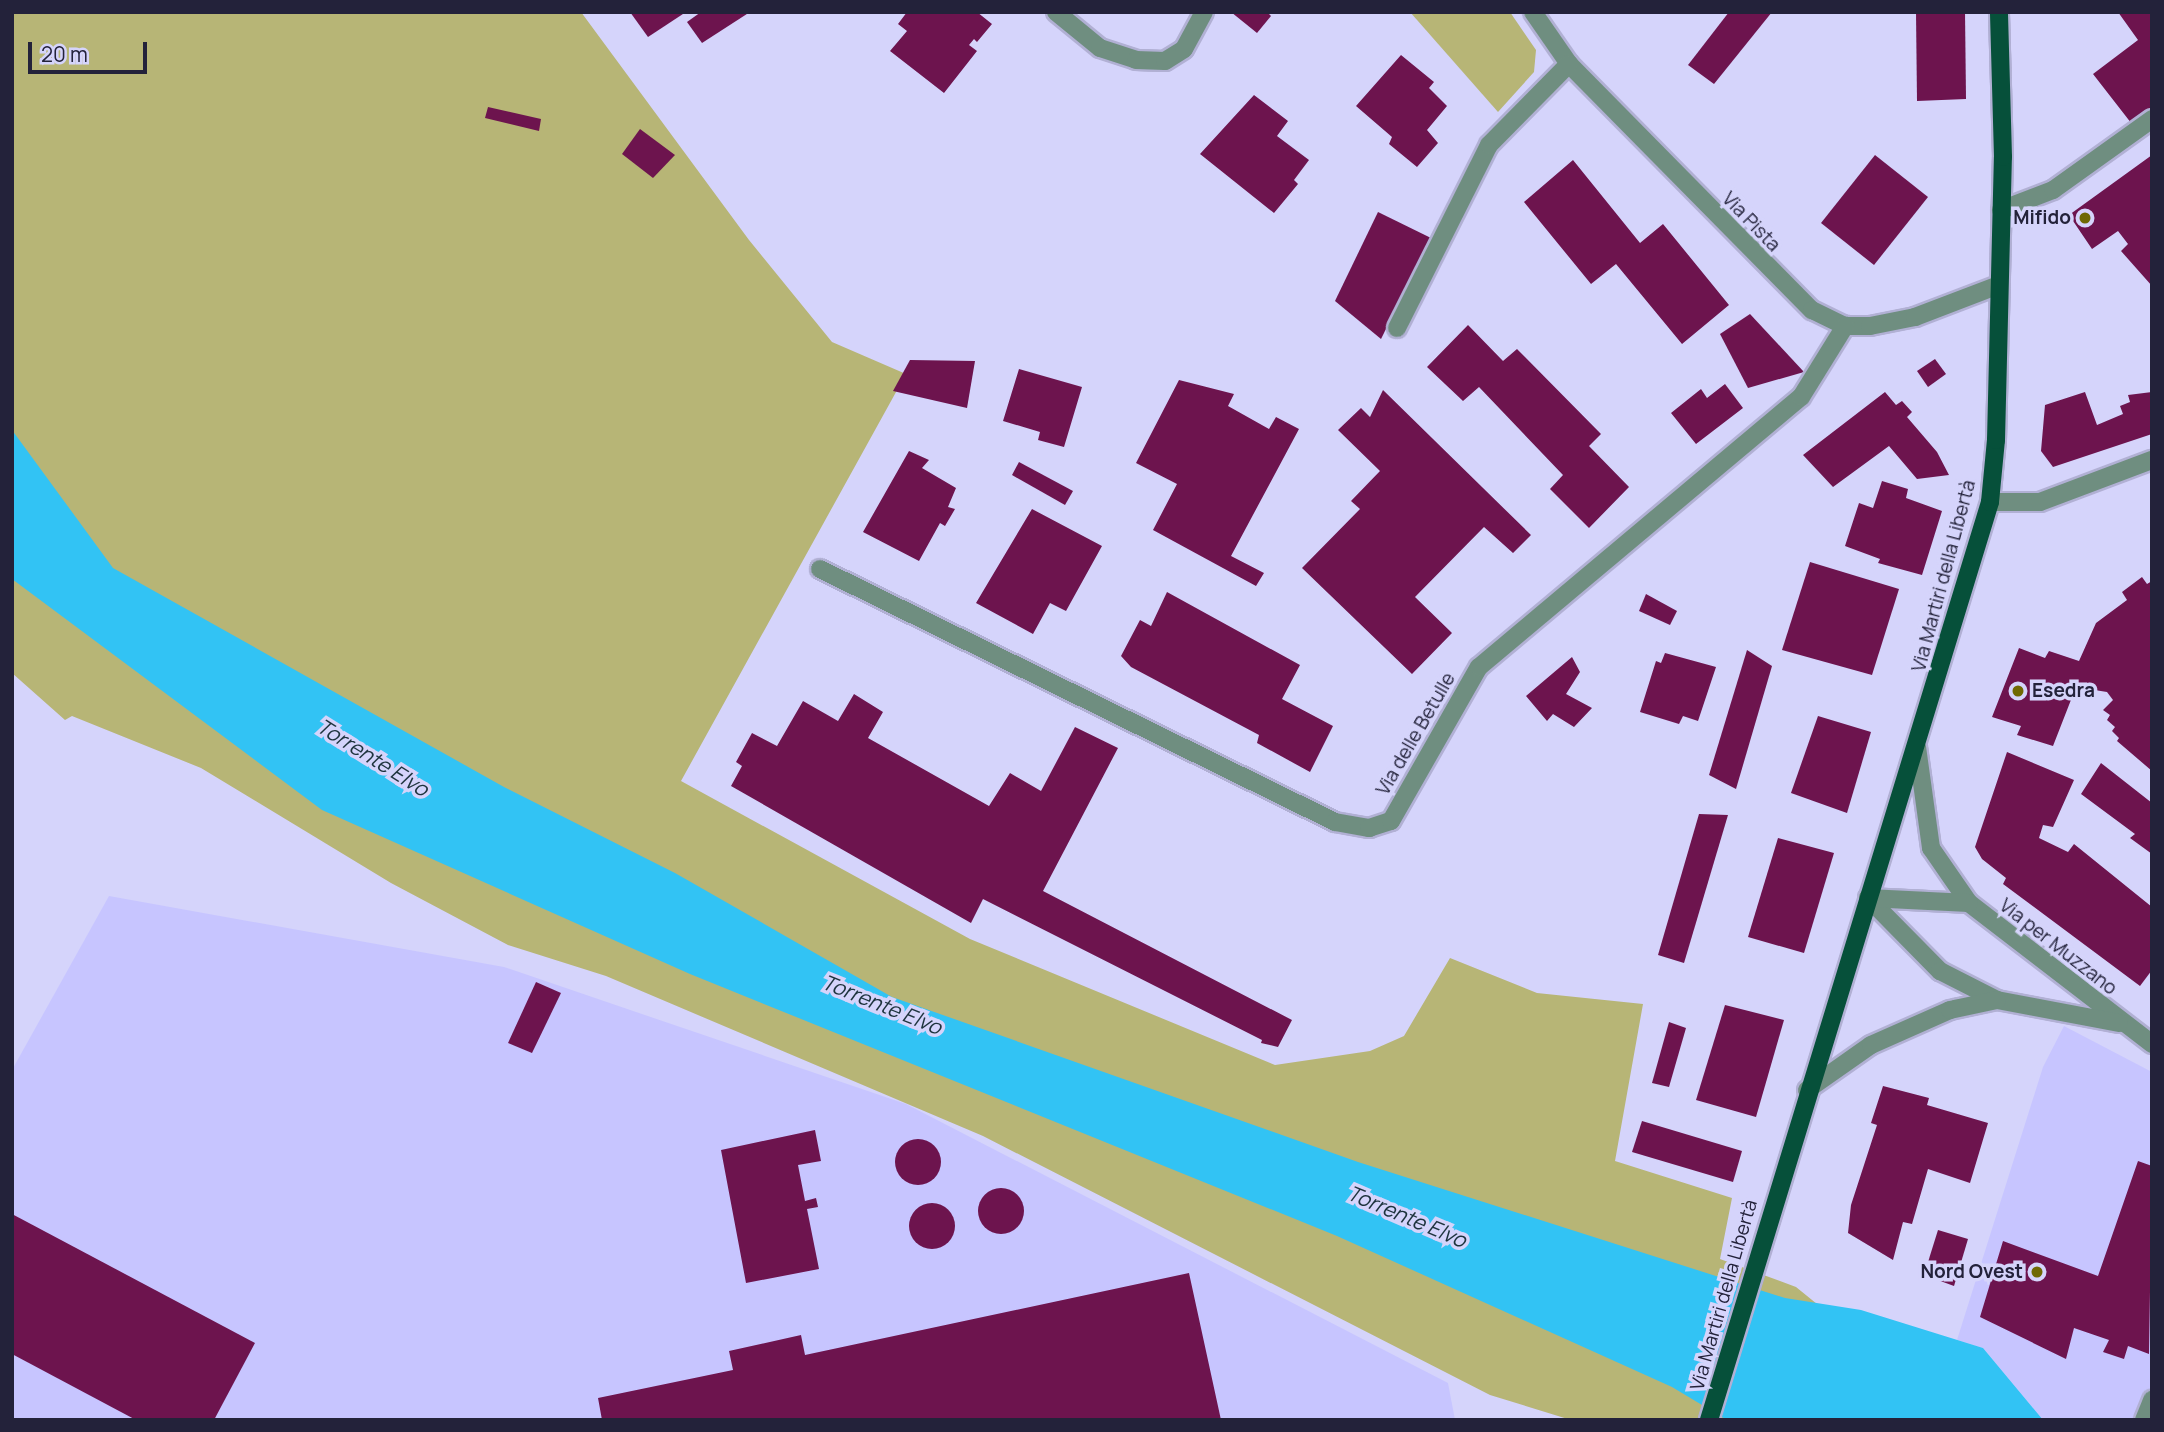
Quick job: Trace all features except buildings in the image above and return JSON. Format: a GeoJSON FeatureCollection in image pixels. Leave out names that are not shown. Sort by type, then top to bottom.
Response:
{"type":"FeatureCollection","features":[{"type":"Feature","properties":{"kind":"main road","name":"Via Martiri della Libertà"},"geometry":{"type":"LineString","coordinates":[[1709,1420],[1807,1090],[1917,747],[1990,502],[1996,440],[2001,210],[1999,12]]}},
{"type":"Feature","properties":{"kind":"street"},"geometry":{"type":"LineString","coordinates":[[1056,12],[1100,48],[1136,60],[1165,61],[1184,49],[1204,12]]}},
{"type":"Feature","properties":{"kind":"street","name":"Via Pista"},"geometry":{"type":"LineString","coordinates":[[1533,12],[1569,64],[1771,273],[1812,310],[1844,326]]}},
{"type":"Feature","properties":{"kind":"street"},"geometry":{"type":"LineString","coordinates":[[1397,328],[1489,145],[1569,64]]}},
{"type":"Feature","properties":{"kind":"street"},"geometry":{"type":"LineString","coordinates":[[2001,210],[2053,190],[2152,119]]}},
{"type":"Feature","properties":{"kind":"street"},"geometry":{"type":"LineString","coordinates":[[1844,326],[1915,317],[1999,285]]}},
{"type":"Feature","properties":{"kind":"street","name":"Via delle Betulle"},"geometry":{"type":"LineString","coordinates":[[820,569],[1335,822],[1369,828],[1391,821],[1479,667],[1801,397],[1844,326]]}},
{"type":"Feature","properties":{"kind":"street"},"geometry":{"type":"LineString","coordinates":[[1990,502],[2040,502],[2152,460]]}},
{"type":"Feature","properties":{"kind":"street","name":"Via per Muzzano"},"geometry":{"type":"LineString","coordinates":[[1917,747],[1931,848],[1969,904],[2121,1024],[2152,1044]]}},
{"type":"Feature","properties":{"kind":"street","name":"Via per Muzzano"},"geometry":{"type":"LineString","coordinates":[[1868,898],[1969,904]]}},
{"type":"Feature","properties":{"kind":"street","name":"Via per Muzzano"},"geometry":{"type":"LineString","coordinates":[[1868,898],[1940,971],[1997,1000],[2121,1024]]}},
{"type":"Feature","properties":{"kind":"street","name":"Via per Muzzano"},"geometry":{"type":"LineString","coordinates":[[1807,1090],[1871,1045],[1950,1010],[1997,1000]]}},
{"type":"Feature","properties":{"kind":"street"},"geometry":{"type":"LineString","coordinates":[[2144,1420],[2152,1400]]}},
{"type":"Feature","properties":{"kind":"shaded area"},"geometry":{"type":"Polygon","coordinates":[[[12,12],[581,12],[749,240],[832,342],[906,374],[681,781],[970,939],[1275,1065],[1370,1051],[1404,1036],[1450,958],[1537,993],[1643,1004],[1615,1161],[1732,1198],[1720,1259],[1796,1287],[1960,1420],[1571,1420],[1490,1395],[983,1136],[606,976],[508,945],[391,883],[201,768],[72,716],[65,720],[12,673],[12,12]]]}},
{"type":"Feature","properties":{"kind":"shaded area"},"geometry":{"type":"Polygon","coordinates":[[[1410,12],[1510,12],[1536,50],[1534,72],[1498,112],[1410,12]]]}},
{"type":"Feature","properties":{"kind":"shaded area"},"geometry":{"type":"Polygon","coordinates":[[[109,896],[504,967],[906,1104],[1448,1383],[1455,1420],[12,1420],[12,1070],[109,896]]]}},
{"type":"Feature","properties":{"kind":"shaded area"},"geometry":{"type":"Polygon","coordinates":[[[2064,1026],[2152,1072],[2152,1420],[2043,1420],[1983,1348],[1957,1340],[2043,1067],[2064,1026]]]}},
{"type":"Feature","properties":{"kind":"water","name":"Torrente Elvo"},"geometry":{"type":"Polygon","coordinates":[[[12,430],[113,568],[504,787],[675,873],[892,997],[1358,1162],[1785,1298],[1861,1310],[1983,1348],[2043,1420],[1727,1420],[1672,1387],[1337,1236],[690,974],[322,810],[12,579],[12,430]]]}},
{"type":"Feature","properties":{"kind":"place","name":"Mifido"},"geometry":{"type":"Point","coordinates":[2085,218]}},
{"type":"Feature","properties":{"kind":"place","name":"Esedra"},"geometry":{"type":"Point","coordinates":[2018,691]}},
{"type":"Feature","properties":{"kind":"place","name":"Nord Ovest"},"geometry":{"type":"Point","coordinates":[2037,1272]}}]}
